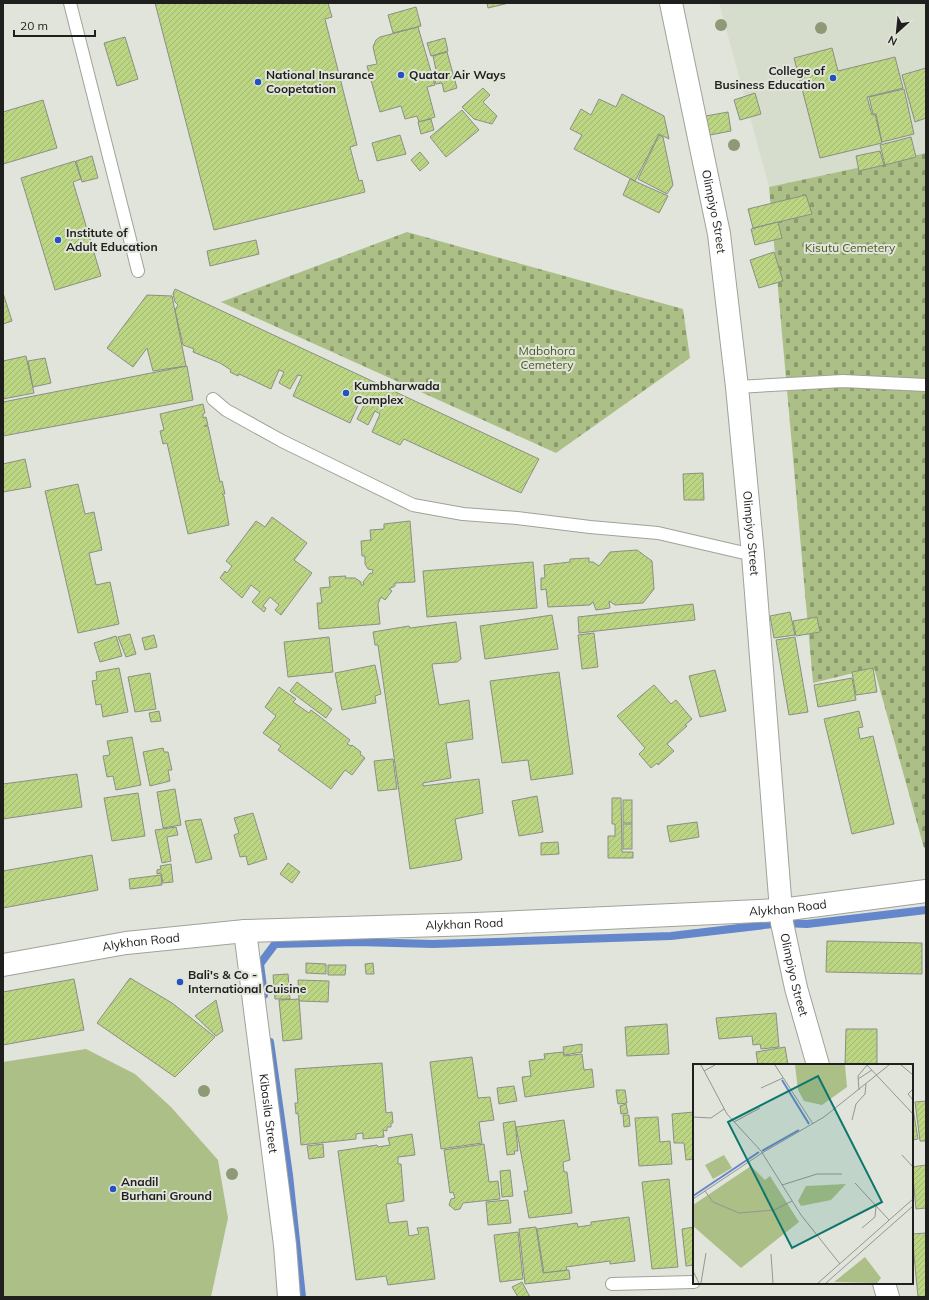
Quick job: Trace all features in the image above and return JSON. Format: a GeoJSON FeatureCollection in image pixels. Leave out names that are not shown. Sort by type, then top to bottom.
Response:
{"type":"FeatureCollection","features":[{"type":"Feature","properties":{"kind":"street","name":"Olimpiyo Street"},"geometry":{"type":"LineString","coordinates":[[671,3],[719,234],[737,387],[753,555],[780,910],[796,988],[818,1064]]}},
{"type":"Feature","properties":{"kind":"street","name":"Alykhan Road"},"geometry":{"type":"LineString","coordinates":[[3,965],[126,943],[245,931],[490,924],[780,910],[926,890]]}},
{"type":"Feature","properties":{"kind":"street","name":"Kibasila Street"},"geometry":{"type":"LineString","coordinates":[[245,931],[285,1246],[288,1297]]}},
{"type":"Feature","properties":{"kind":"street"},"geometry":{"type":"LineString","coordinates":[[884,1284],[888,1297]]}},
{"type":"Feature","properties":{"kind":"lane"},"geometry":{"type":"LineString","coordinates":[[70,3],[138,271]]}},
{"type":"Feature","properties":{"kind":"lane"},"geometry":{"type":"LineString","coordinates":[[737,387],[843,381],[926,385]]}},
{"type":"Feature","properties":{"kind":"lane"},"geometry":{"type":"LineString","coordinates":[[214,399],[226,410],[282,441],[413,505],[463,514],[517,518],[590,527],[658,533],[753,555]]}},
{"type":"Feature","properties":{"kind":"lane"},"geometry":{"type":"LineString","coordinates":[[612,1284],[693,1282]]}},
{"type":"Feature","properties":{"kind":"shaded area","name":"College of Business Education"},"geometry":{"type":"Polygon","coordinates":[[[719,3],[926,3],[926,153],[769,187],[719,3]]]}},
{"type":"Feature","properties":{"kind":"green space","name":"Kisutu Cemetery"},"geometry":{"type":"Polygon","coordinates":[[[926,153],[926,847],[924,848],[874,668],[813,683],[769,187],[926,153]]]}},
{"type":"Feature","properties":{"kind":"green space","name":"Mabohora Cemetery"},"geometry":{"type":"Polygon","coordinates":[[[407,232],[683,309],[690,358],[556,453],[221,302],[407,232]]]}},
{"type":"Feature","properties":{"kind":"green space","name":"Anadil Burhani Ground"},"geometry":{"type":"Polygon","coordinates":[[[86,1049],[135,1074],[171,1107],[218,1160],[228,1218],[211,1297],[3,1297],[3,1062],[86,1049]]]}},
{"type":"Feature","properties":{"kind":"building","name":"National Insurance Coopetation"},"geometry":{"type":"Polygon","coordinates":[[[155,3],[328,3],[332,17],[325,19],[357,145],[350,147],[359,181],[362,180],[365,192],[214,230],[155,3]]]}},
{"type":"Feature","properties":{"kind":"building"},"geometry":{"type":"Polygon","coordinates":[[[487,3],[509,3],[488,8],[487,3]]]}},
{"type":"Feature","properties":{"kind":"building"},"geometry":{"type":"Polygon","coordinates":[[[416,7],[421,26],[393,33],[388,15],[416,7]]]}},
{"type":"Feature","properties":{"kind":"building","name":"Quatar Air Ways"},"geometry":{"type":"Polygon","coordinates":[[[418,27],[435,85],[427,87],[435,117],[419,122],[417,116],[405,119],[401,106],[380,112],[367,66],[377,64],[373,47],[376,40],[380,37],[418,27]]]}},
{"type":"Feature","properties":{"kind":"building"},"geometry":{"type":"Polygon","coordinates":[[[125,37],[138,79],[117,86],[104,43],[125,37]]]}},
{"type":"Feature","properties":{"kind":"building"},"geometry":{"type":"Polygon","coordinates":[[[445,38],[448,51],[431,56],[427,43],[445,38]]]}},
{"type":"Feature","properties":{"kind":"building"},"geometry":{"type":"Polygon","coordinates":[[[832,48],[838,71],[895,57],[903,88],[867,97],[872,115],[875,114],[882,143],[820,158],[794,58],[832,48]]]}},
{"type":"Feature","properties":{"kind":"building"},"geometry":{"type":"Polygon","coordinates":[[[447,52],[457,88],[444,92],[442,83],[436,84],[433,76],[437,75],[433,56],[447,52]]]}},
{"type":"Feature","properties":{"kind":"building"},"geometry":{"type":"Polygon","coordinates":[[[926,68],[926,118],[915,122],[902,75],[926,68]]]}},
{"type":"Feature","properties":{"kind":"building"},"geometry":{"type":"Polygon","coordinates":[[[483,88],[490,95],[483,102],[497,116],[492,124],[474,119],[462,107],[483,88]]]}},
{"type":"Feature","properties":{"kind":"building"},"geometry":{"type":"Polygon","coordinates":[[[904,89],[914,134],[882,142],[876,114],[873,114],[869,97],[904,89]]]}},
{"type":"Feature","properties":{"kind":"building"},"geometry":{"type":"Polygon","coordinates":[[[755,93],[761,114],[740,120],[734,100],[755,93]]]}},
{"type":"Feature","properties":{"kind":"building"},"geometry":{"type":"Polygon","coordinates":[[[622,94],[664,116],[669,139],[659,134],[635,181],[574,149],[582,135],[570,129],[581,109],[591,115],[599,99],[616,107],[622,94]]]}},
{"type":"Feature","properties":{"kind":"building"},"geometry":{"type":"Polygon","coordinates":[[[43,100],[57,148],[3,164],[3,112],[43,100]]]}},
{"type":"Feature","properties":{"kind":"building"},"geometry":{"type":"Polygon","coordinates":[[[462,110],[479,130],[446,157],[430,137],[462,110]]]}},
{"type":"Feature","properties":{"kind":"building"},"geometry":{"type":"Polygon","coordinates":[[[728,112],[731,131],[710,135],[706,116],[728,112]]]}},
{"type":"Feature","properties":{"kind":"building"},"geometry":{"type":"Polygon","coordinates":[[[431,119],[434,130],[421,134],[418,122],[431,119]]]}},
{"type":"Feature","properties":{"kind":"building"},"geometry":{"type":"Polygon","coordinates":[[[400,135],[406,154],[377,161],[372,143],[400,135]]]}},
{"type":"Feature","properties":{"kind":"building"},"geometry":{"type":"Polygon","coordinates":[[[659,135],[663,137],[673,185],[667,194],[638,179],[659,135]]]}},
{"type":"Feature","properties":{"kind":"building"},"geometry":{"type":"Polygon","coordinates":[[[911,137],[916,157],[885,165],[880,145],[911,137]]]}},
{"type":"Feature","properties":{"kind":"building"},"geometry":{"type":"Polygon","coordinates":[[[880,151],[884,165],[859,171],[856,156],[880,151]]]}},
{"type":"Feature","properties":{"kind":"building"},"geometry":{"type":"Polygon","coordinates":[[[420,152],[429,163],[420,171],[411,160],[420,152]]]}},
{"type":"Feature","properties":{"kind":"building"},"geometry":{"type":"Polygon","coordinates":[[[92,156],[98,178],[82,182],[76,161],[92,156]]]}},
{"type":"Feature","properties":{"kind":"building","name":"Institute of Adult Education"},"geometry":{"type":"Polygon","coordinates":[[[75,161],[81,179],[73,182],[101,276],[55,290],[21,178],[75,161]]]}},
{"type":"Feature","properties":{"kind":"building"},"geometry":{"type":"Polygon","coordinates":[[[630,179],[668,196],[659,213],[623,195],[630,179]]]}},
{"type":"Feature","properties":{"kind":"building"},"geometry":{"type":"Polygon","coordinates":[[[806,195],[812,214],[753,228],[748,209],[806,195]]]}},
{"type":"Feature","properties":{"kind":"building"},"geometry":{"type":"Polygon","coordinates":[[[778,222],[782,238],[755,245],[751,229],[778,222]]]}},
{"type":"Feature","properties":{"kind":"building"},"geometry":{"type":"Polygon","coordinates":[[[256,240],[259,254],[210,266],[207,251],[256,240]]]}},
{"type":"Feature","properties":{"kind":"building"},"geometry":{"type":"Polygon","coordinates":[[[774,252],[783,281],[759,288],[750,260],[774,252]]]}},
{"type":"Feature","properties":{"kind":"building","name":"Kumbharwada Complex"},"geometry":{"type":"Polygon","coordinates":[[[175,289],[539,459],[521,493],[404,439],[400,445],[372,432],[380,414],[375,411],[368,425],[357,419],[364,405],[359,403],[350,423],[293,396],[302,376],[298,375],[290,389],[279,383],[284,372],[279,370],[271,389],[239,374],[238,376],[230,372],[231,370],[220,363],[193,352],[194,349],[183,345],[175,310],[178,305],[175,302],[173,294],[175,289]]]}},
{"type":"Feature","properties":{"kind":"building"},"geometry":{"type":"Polygon","coordinates":[[[3,293],[12,321],[3,324],[3,293]]]}},
{"type":"Feature","properties":{"kind":"building"},"geometry":{"type":"Polygon","coordinates":[[[147,295],[172,296],[186,366],[153,371],[147,348],[133,367],[107,348],[147,295]]]}},
{"type":"Feature","properties":{"kind":"building"},"geometry":{"type":"Polygon","coordinates":[[[26,356],[34,393],[3,399],[3,361],[26,356]]]}},
{"type":"Feature","properties":{"kind":"building"},"geometry":{"type":"Polygon","coordinates":[[[45,358],[51,383],[33,387],[28,361],[45,358]]]}},
{"type":"Feature","properties":{"kind":"building"},"geometry":{"type":"Polygon","coordinates":[[[187,366],[193,400],[3,436],[3,402],[187,366]]]}},
{"type":"Feature","properties":{"kind":"building"},"geometry":{"type":"Polygon","coordinates":[[[203,404],[205,413],[203,414],[203,418],[206,417],[208,425],[204,426],[208,426],[220,482],[222,481],[225,494],[222,494],[224,496],[229,525],[188,534],[167,443],[163,444],[160,431],[164,430],[160,414],[203,404]]]}},
{"type":"Feature","properties":{"kind":"building"},"geometry":{"type":"Polygon","coordinates":[[[25,459],[31,487],[3,492],[3,464],[25,459]]]}},
{"type":"Feature","properties":{"kind":"building"},"geometry":{"type":"Polygon","coordinates":[[[703,473],[704,500],[684,500],[683,474],[703,473]]]}},
{"type":"Feature","properties":{"kind":"building"},"geometry":{"type":"Polygon","coordinates":[[[78,484],[85,514],[94,512],[102,550],[89,553],[96,585],[110,582],[119,624],[78,633],[45,491],[78,484]]]}},
{"type":"Feature","properties":{"kind":"building"},"geometry":{"type":"Polygon","coordinates":[[[272,517],[307,543],[294,560],[312,573],[281,615],[275,610],[279,605],[270,597],[263,606],[266,608],[264,612],[252,602],[260,592],[251,585],[242,598],[220,578],[225,571],[227,573],[232,566],[226,561],[256,521],[265,527],[272,517]]]}},
{"type":"Feature","properties":{"kind":"building"},"geometry":{"type":"Polygon","coordinates":[[[410,521],[415,582],[395,583],[395,586],[389,589],[392,591],[385,600],[381,597],[378,604],[380,624],[319,629],[317,603],[322,603],[320,588],[330,587],[329,577],[346,576],[345,578],[355,578],[361,582],[361,585],[364,585],[363,582],[370,573],[372,574],[373,570],[368,569],[365,564],[365,556],[362,556],[361,541],[371,540],[370,530],[384,529],[384,524],[410,521]]]}},
{"type":"Feature","properties":{"kind":"building"},"geometry":{"type":"Polygon","coordinates":[[[637,550],[652,561],[654,589],[643,603],[615,605],[609,601],[610,608],[596,610],[593,602],[590,605],[548,607],[546,589],[541,590],[541,578],[545,578],[544,565],[570,562],[570,559],[589,558],[589,562],[593,562],[599,566],[610,552],[637,550]]]}},
{"type":"Feature","properties":{"kind":"building"},"geometry":{"type":"Polygon","coordinates":[[[533,562],[537,608],[427,617],[423,571],[533,562]]]}},
{"type":"Feature","properties":{"kind":"building"},"geometry":{"type":"Polygon","coordinates":[[[693,604],[695,620],[579,633],[578,617],[693,604]]]}},
{"type":"Feature","properties":{"kind":"building"},"geometry":{"type":"Polygon","coordinates":[[[790,612],[795,635],[774,638],[770,616],[790,612]]]}},
{"type":"Feature","properties":{"kind":"building"},"geometry":{"type":"Polygon","coordinates":[[[552,615],[558,649],[485,659],[480,626],[552,615]]]}},
{"type":"Feature","properties":{"kind":"building"},"geometry":{"type":"Polygon","coordinates":[[[817,617],[820,632],[796,636],[793,621],[817,617]]]}},
{"type":"Feature","properties":{"kind":"building"},"geometry":{"type":"Polygon","coordinates":[[[456,622],[461,659],[457,662],[432,664],[439,705],[469,700],[473,739],[446,743],[451,778],[423,783],[423,786],[479,779],[483,813],[455,819],[462,858],[461,860],[410,869],[378,645],[375,645],[373,632],[409,626],[410,628],[456,622]]]}},
{"type":"Feature","properties":{"kind":"building"},"geometry":{"type":"Polygon","coordinates":[[[594,633],[598,667],[582,669],[578,635],[594,633]]]}},
{"type":"Feature","properties":{"kind":"building"},"geometry":{"type":"Polygon","coordinates":[[[130,634],[136,654],[126,657],[118,637],[130,634]]]}},
{"type":"Feature","properties":{"kind":"building"},"geometry":{"type":"Polygon","coordinates":[[[154,635],[157,647],[145,650],[142,638],[154,635]]]}},
{"type":"Feature","properties":{"kind":"building"},"geometry":{"type":"Polygon","coordinates":[[[116,636],[122,656],[100,662],[94,643],[116,636]]]}},
{"type":"Feature","properties":{"kind":"building"},"geometry":{"type":"Polygon","coordinates":[[[329,637],[333,672],[288,677],[284,642],[329,637]]]}},
{"type":"Feature","properties":{"kind":"building"},"geometry":{"type":"Polygon","coordinates":[[[795,637],[808,712],[789,715],[776,640],[795,637]]]}},
{"type":"Feature","properties":{"kind":"building"},"geometry":{"type":"Polygon","coordinates":[[[375,665],[381,694],[375,696],[376,703],[342,710],[335,673],[375,665]]]}},
{"type":"Feature","properties":{"kind":"building"},"geometry":{"type":"Polygon","coordinates":[[[119,668],[128,712],[103,717],[101,704],[96,705],[92,681],[97,680],[96,672],[119,668]]]}},
{"type":"Feature","properties":{"kind":"building"},"geometry":{"type":"Polygon","coordinates":[[[873,668],[877,692],[856,695],[852,672],[873,668]]]}},
{"type":"Feature","properties":{"kind":"building"},"geometry":{"type":"Polygon","coordinates":[[[715,670],[726,711],[700,717],[689,676],[715,670]]]}},
{"type":"Feature","properties":{"kind":"building"},"geometry":{"type":"Polygon","coordinates":[[[559,672],[573,774],[531,780],[528,760],[502,763],[490,681],[559,672]]]}},
{"type":"Feature","properties":{"kind":"building"},"geometry":{"type":"Polygon","coordinates":[[[150,673],[156,709],[135,712],[128,677],[150,673]]]}},
{"type":"Feature","properties":{"kind":"building"},"geometry":{"type":"Polygon","coordinates":[[[852,678],[856,700],[818,707],[814,685],[852,678]]]}},
{"type":"Feature","properties":{"kind":"building"},"geometry":{"type":"Polygon","coordinates":[[[297,682],[332,709],[326,718],[290,691],[297,682]]]}},
{"type":"Feature","properties":{"kind":"building"},"geometry":{"type":"Polygon","coordinates":[[[654,685],[671,704],[676,700],[692,719],[685,725],[687,726],[667,744],[674,751],[658,765],[657,763],[651,768],[639,754],[645,748],[617,716],[654,685]]]}},
{"type":"Feature","properties":{"kind":"building"},"geometry":{"type":"Polygon","coordinates":[[[279,687],[296,699],[293,702],[309,713],[311,710],[350,740],[347,744],[352,745],[361,752],[360,754],[365,758],[352,775],[345,770],[331,789],[278,750],[281,746],[263,733],[276,716],[265,707],[279,687]]]}},
{"type":"Feature","properties":{"kind":"building"},"geometry":{"type":"Polygon","coordinates":[[[159,711],[161,721],[151,722],[149,713],[159,711]]]}},
{"type":"Feature","properties":{"kind":"building"},"geometry":{"type":"Polygon","coordinates":[[[859,711],[863,727],[858,728],[860,739],[873,736],[894,824],[852,834],[824,719],[859,711]]]}},
{"type":"Feature","properties":{"kind":"building"},"geometry":{"type":"Polygon","coordinates":[[[132,737],[141,785],[116,790],[113,776],[107,777],[103,756],[110,755],[107,741],[132,737]]]}},
{"type":"Feature","properties":{"kind":"building"},"geometry":{"type":"Polygon","coordinates":[[[163,748],[164,752],[168,752],[172,770],[168,770],[170,781],[150,786],[143,752],[163,748]]]}},
{"type":"Feature","properties":{"kind":"building"},"geometry":{"type":"Polygon","coordinates":[[[393,759],[397,789],[378,791],[374,761],[393,759]]]}},
{"type":"Feature","properties":{"kind":"building"},"geometry":{"type":"Polygon","coordinates":[[[77,774],[82,807],[3,819],[3,784],[77,774]]]}},
{"type":"Feature","properties":{"kind":"building"},"geometry":{"type":"Polygon","coordinates":[[[175,789],[181,825],[163,828],[157,792],[175,789]]]}},
{"type":"Feature","properties":{"kind":"building"},"geometry":{"type":"Polygon","coordinates":[[[138,793],[145,836],[112,841],[104,798],[138,793]]]}},
{"type":"Feature","properties":{"kind":"building"},"geometry":{"type":"Polygon","coordinates":[[[537,796],[543,832],[519,836],[512,801],[537,796]]]}},
{"type":"Feature","properties":{"kind":"building"},"geometry":{"type":"Polygon","coordinates":[[[612,798],[621,798],[622,852],[633,852],[633,858],[608,858],[608,836],[615,836],[615,824],[612,824],[612,798]]]}},
{"type":"Feature","properties":{"kind":"building"},"geometry":{"type":"Polygon","coordinates":[[[623,800],[632,800],[632,823],[623,823],[623,800]]]}},
{"type":"Feature","properties":{"kind":"building"},"geometry":{"type":"Polygon","coordinates":[[[253,813],[267,859],[248,865],[246,856],[240,857],[234,835],[239,833],[234,818],[253,813]]]}},
{"type":"Feature","properties":{"kind":"building"},"geometry":{"type":"Polygon","coordinates":[[[201,819],[212,859],[196,863],[185,821],[201,819]]]}},
{"type":"Feature","properties":{"kind":"building"},"geometry":{"type":"Polygon","coordinates":[[[697,822],[699,837],[670,842],[667,826],[697,822]]]}},
{"type":"Feature","properties":{"kind":"building"},"geometry":{"type":"Polygon","coordinates":[[[623,824],[632,824],[632,849],[623,849],[623,824]]]}},
{"type":"Feature","properties":{"kind":"building"},"geometry":{"type":"Polygon","coordinates":[[[176,827],[178,835],[167,837],[171,861],[162,863],[155,830],[176,827]]]}},
{"type":"Feature","properties":{"kind":"building"},"geometry":{"type":"Polygon","coordinates":[[[558,842],[559,854],[541,855],[541,843],[558,842]]]}},
{"type":"Feature","properties":{"kind":"building"},"geometry":{"type":"Polygon","coordinates":[[[92,855],[98,890],[3,908],[3,871],[92,855]]]}},
{"type":"Feature","properties":{"kind":"building"},"geometry":{"type":"Polygon","coordinates":[[[288,863],[300,872],[292,883],[280,874],[288,863]]]}},
{"type":"Feature","properties":{"kind":"building"},"geometry":{"type":"Polygon","coordinates":[[[171,864],[173,882],[163,883],[161,873],[157,874],[157,870],[161,869],[160,866],[171,864]]]}},
{"type":"Feature","properties":{"kind":"building"},"geometry":{"type":"Polygon","coordinates":[[[161,875],[162,885],[130,889],[129,879],[161,875]]]}},
{"type":"Feature","properties":{"kind":"building"},"geometry":{"type":"Polygon","coordinates":[[[827,941],[922,943],[922,974],[826,972],[827,941]]]}},
{"type":"Feature","properties":{"kind":"building"},"geometry":{"type":"Polygon","coordinates":[[[306,963],[326,964],[326,974],[306,973],[306,963]]]}},
{"type":"Feature","properties":{"kind":"building"},"geometry":{"type":"Polygon","coordinates":[[[373,963],[374,974],[366,974],[365,964],[373,963]]]}},
{"type":"Feature","properties":{"kind":"building"},"geometry":{"type":"Polygon","coordinates":[[[328,965],[346,965],[345,975],[328,975],[328,965]]]}},
{"type":"Feature","properties":{"kind":"building"},"geometry":{"type":"Polygon","coordinates":[[[288,974],[290,999],[275,999],[273,975],[288,974]]]}},
{"type":"Feature","properties":{"kind":"building"},"geometry":{"type":"Polygon","coordinates":[[[130,978],[172,1003],[215,1037],[175,1077],[97,1023],[130,978]]]}},
{"type":"Feature","properties":{"kind":"building"},"geometry":{"type":"Polygon","coordinates":[[[74,979],[84,1030],[3,1045],[3,992],[74,979]]]}},
{"type":"Feature","properties":{"kind":"building"},"geometry":{"type":"Polygon","coordinates":[[[298,980],[329,981],[328,1002],[299,1001],[298,980]]]}},
{"type":"Feature","properties":{"kind":"building"},"geometry":{"type":"Polygon","coordinates":[[[299,999],[302,1039],[283,1041],[279,1000],[299,999]]]}},
{"type":"Feature","properties":{"kind":"building"},"geometry":{"type":"Polygon","coordinates":[[[216,1000],[223,1031],[216,1036],[195,1016],[216,1000]]]}},
{"type":"Feature","properties":{"kind":"building"},"geometry":{"type":"Polygon","coordinates":[[[776,1013],[779,1047],[761,1049],[760,1044],[753,1045],[752,1036],[719,1039],[716,1018],[776,1013]]]}},
{"type":"Feature","properties":{"kind":"building"},"geometry":{"type":"Polygon","coordinates":[[[667,1024],[669,1054],[627,1056],[625,1027],[667,1024]]]}},
{"type":"Feature","properties":{"kind":"building"},"geometry":{"type":"Polygon","coordinates":[[[846,1029],[877,1029],[877,1064],[845,1064],[846,1029]]]}},
{"type":"Feature","properties":{"kind":"building"},"geometry":{"type":"Polygon","coordinates":[[[582,1044],[582,1052],[564,1055],[563,1047],[582,1044]]]}},
{"type":"Feature","properties":{"kind":"building"},"geometry":{"type":"Polygon","coordinates":[[[785,1047],[788,1064],[758,1064],[756,1052],[785,1047]]]}},
{"type":"Feature","properties":{"kind":"building"},"geometry":{"type":"Polygon","coordinates":[[[563,1052],[564,1056],[582,1054],[584,1070],[592,1069],[594,1087],[525,1097],[522,1077],[531,1076],[529,1061],[545,1059],[544,1054],[563,1052]]]}},
{"type":"Feature","properties":{"kind":"building"},"geometry":{"type":"Polygon","coordinates":[[[472,1057],[478,1098],[490,1097],[494,1120],[479,1122],[482,1143],[441,1149],[430,1062],[472,1057]]]}},
{"type":"Feature","properties":{"kind":"building"},"geometry":{"type":"Polygon","coordinates":[[[382,1063],[386,1113],[392,1112],[393,1123],[391,1123],[391,1127],[387,1127],[387,1131],[383,1130],[384,1137],[363,1139],[363,1133],[356,1134],[356,1139],[301,1145],[298,1113],[296,1114],[295,1103],[298,1103],[295,1069],[382,1063]]]}},
{"type":"Feature","properties":{"kind":"building"},"geometry":{"type":"Polygon","coordinates":[[[514,1086],[517,1101],[499,1104],[497,1088],[514,1086]]]}},
{"type":"Feature","properties":{"kind":"building"},"geometry":{"type":"Polygon","coordinates":[[[616,1090],[625,1090],[627,1103],[618,1104],[616,1090]]]}},
{"type":"Feature","properties":{"kind":"building"},"geometry":{"type":"Polygon","coordinates":[[[926,1101],[926,1141],[920,1141],[915,1102],[926,1101]]]}},
{"type":"Feature","properties":{"kind":"building"},"geometry":{"type":"Polygon","coordinates":[[[626,1104],[628,1113],[621,1114],[620,1106],[626,1104]]]}},
{"type":"Feature","properties":{"kind":"building"},"geometry":{"type":"Polygon","coordinates":[[[913,1108],[918,1139],[913,1140],[913,1108]]]}},
{"type":"Feature","properties":{"kind":"building"},"geometry":{"type":"Polygon","coordinates":[[[693,1112],[693,1159],[686,1160],[684,1143],[674,1143],[672,1114],[693,1112]]]}},
{"type":"Feature","properties":{"kind":"building"},"geometry":{"type":"Polygon","coordinates":[[[623,1115],[629,1115],[630,1126],[624,1127],[623,1115]]]}},
{"type":"Feature","properties":{"kind":"building"},"geometry":{"type":"Polygon","coordinates":[[[658,1117],[660,1142],[670,1141],[672,1164],[639,1166],[635,1118],[658,1117]]]}},
{"type":"Feature","properties":{"kind":"building"},"geometry":{"type":"Polygon","coordinates":[[[564,1120],[570,1160],[563,1162],[564,1172],[567,1172],[572,1213],[529,1218],[524,1191],[528,1191],[516,1127],[564,1120]]]}},
{"type":"Feature","properties":{"kind":"building"},"geometry":{"type":"Polygon","coordinates":[[[515,1121],[518,1151],[514,1151],[515,1154],[507,1155],[503,1123],[515,1121]]]}},
{"type":"Feature","properties":{"kind":"building"},"geometry":{"type":"Polygon","coordinates":[[[412,1134],[415,1155],[398,1157],[398,1164],[401,1164],[404,1201],[386,1204],[389,1223],[407,1221],[409,1236],[419,1234],[417,1228],[428,1227],[435,1279],[388,1285],[386,1276],[356,1280],[338,1151],[377,1145],[378,1147],[390,1145],[388,1138],[412,1134]]]}},
{"type":"Feature","properties":{"kind":"building"},"geometry":{"type":"Polygon","coordinates":[[[323,1144],[324,1157],[309,1159],[307,1146],[323,1144]]]}},
{"type":"Feature","properties":{"kind":"building"},"geometry":{"type":"Polygon","coordinates":[[[484,1144],[489,1182],[498,1181],[500,1199],[463,1203],[460,1209],[455,1210],[449,1205],[451,1199],[455,1198],[453,1192],[450,1193],[444,1150],[484,1144]]]}},
{"type":"Feature","properties":{"kind":"building"},"geometry":{"type":"Polygon","coordinates":[[[926,1165],[926,1208],[916,1209],[913,1167],[926,1165]]]}},
{"type":"Feature","properties":{"kind":"building"},"geometry":{"type":"Polygon","coordinates":[[[510,1170],[513,1196],[502,1197],[500,1171],[510,1170]]]}},
{"type":"Feature","properties":{"kind":"building"},"geometry":{"type":"Polygon","coordinates":[[[669,1179],[678,1267],[652,1269],[642,1182],[669,1179]]]}},
{"type":"Feature","properties":{"kind":"building"},"geometry":{"type":"Polygon","coordinates":[[[508,1200],[511,1223],[488,1225],[486,1202],[508,1200]]]}},
{"type":"Feature","properties":{"kind":"building"},"geometry":{"type":"Polygon","coordinates":[[[629,1217],[635,1261],[610,1264],[610,1261],[566,1267],[567,1270],[544,1273],[537,1229],[577,1223],[578,1227],[591,1225],[591,1222],[629,1217]]]}},
{"type":"Feature","properties":{"kind":"building"},"geometry":{"type":"Polygon","coordinates":[[[536,1227],[543,1273],[569,1270],[570,1279],[525,1284],[519,1229],[536,1227]]]}},
{"type":"Feature","properties":{"kind":"building"},"geometry":{"type":"Polygon","coordinates":[[[693,1227],[693,1265],[686,1266],[682,1229],[693,1227]]]}},
{"type":"Feature","properties":{"kind":"building"},"geometry":{"type":"Polygon","coordinates":[[[518,1232],[523,1279],[500,1282],[494,1235],[518,1232]]]}},
{"type":"Feature","properties":{"kind":"building"},"geometry":{"type":"Polygon","coordinates":[[[926,1233],[926,1297],[918,1297],[913,1234],[926,1233]]]}},
{"type":"Feature","properties":{"kind":"building"},"geometry":{"type":"Polygon","coordinates":[[[522,1282],[530,1297],[518,1297],[512,1287],[522,1282]]]}},
{"type":"Feature","properties":{"kind":"waterway"},"geometry":{"type":"LineString","coordinates":[[264,995],[260,964],[275,944],[357,942],[433,944],[671,936],[782,923],[807,924],[926,910]]}},
{"type":"Feature","properties":{"kind":"waterway"},"geometry":{"type":"LineString","coordinates":[[270,1042],[289,1175],[302,1297]]}},
{"type":"Feature","properties":{"kind":"place","name":"Quatar Air Ways"},"geometry":{"type":"Point","coordinates":[401,75]}},
{"type":"Feature","properties":{"kind":"place","name":"College of Business Education"},"geometry":{"type":"Point","coordinates":[833,78]}},
{"type":"Feature","properties":{"kind":"place","name":"National Insurance Coopetation"},"geometry":{"type":"Point","coordinates":[258,82]}},
{"type":"Feature","properties":{"kind":"place","name":"Institute of Adult Education"},"geometry":{"type":"Point","coordinates":[58,240]}},
{"type":"Feature","properties":{"kind":"place","name":"Kumbharwada Complex"},"geometry":{"type":"Point","coordinates":[346,393]}},
{"type":"Feature","properties":{"kind":"place","name":"Bali's & Co - International Cuisine"},"geometry":{"type":"Point","coordinates":[180,982]}},
{"type":"Feature","properties":{"kind":"place","name":"Anadil Burhani Ground"},"geometry":{"type":"Point","coordinates":[113,1189]}}]}
